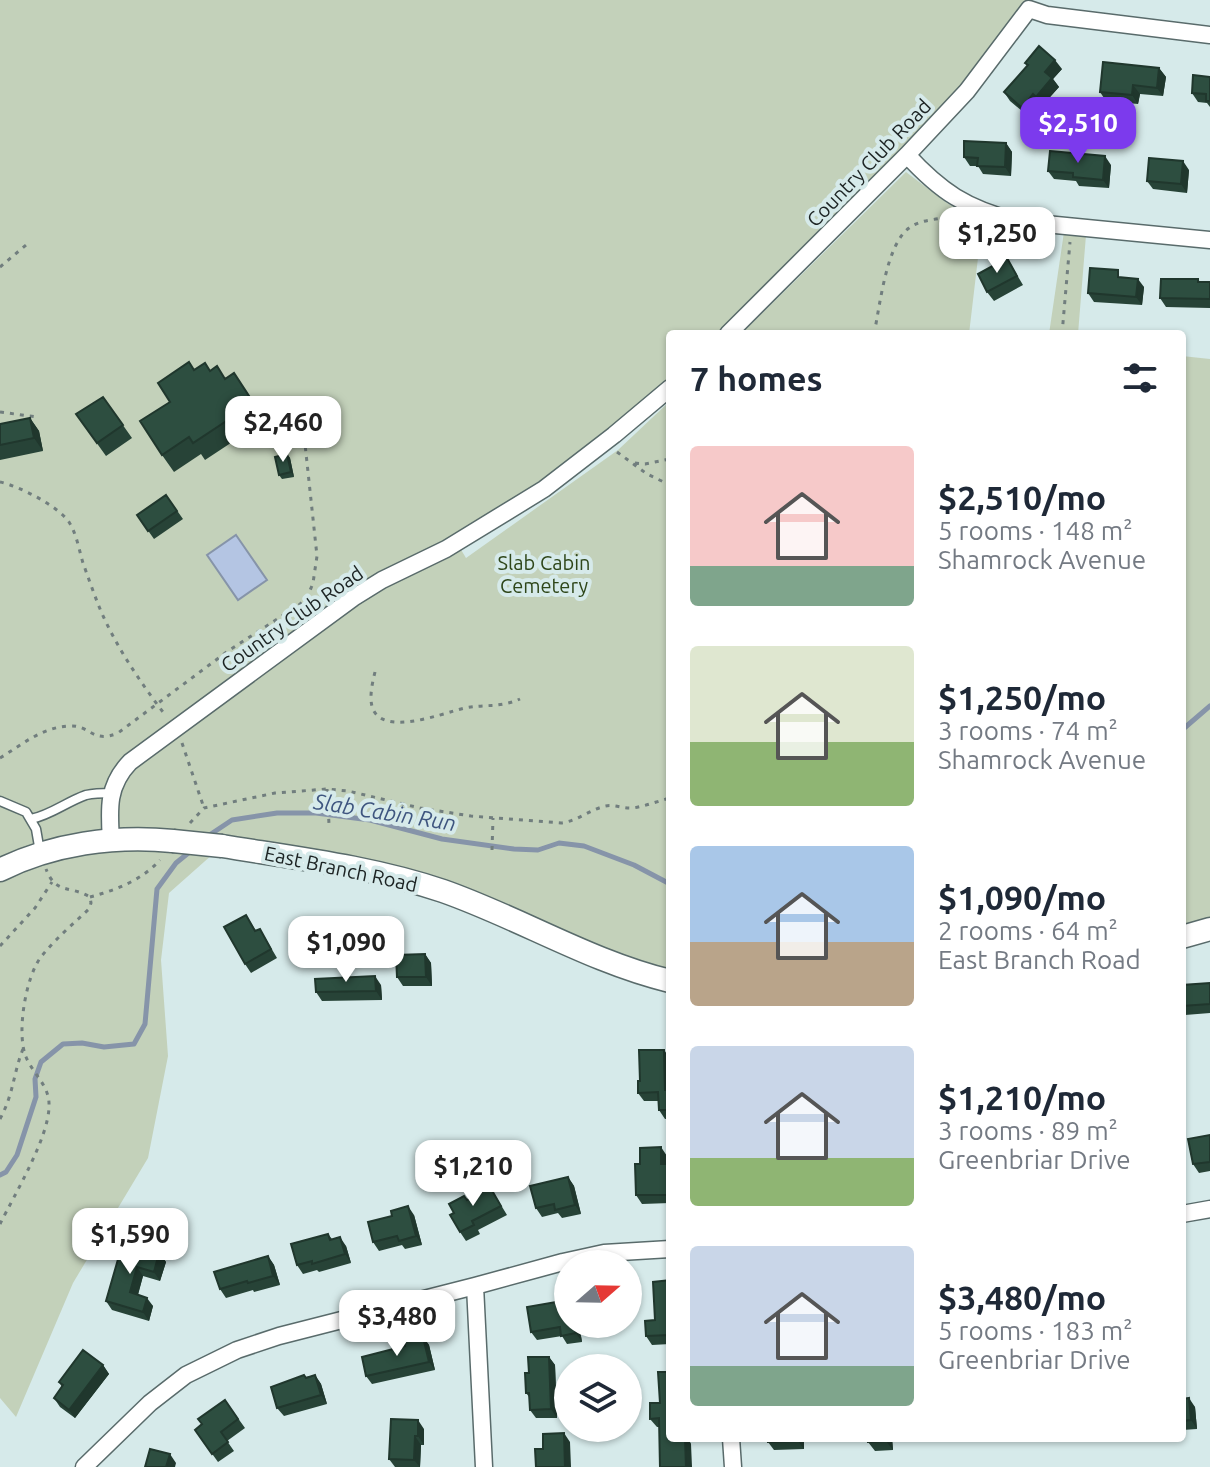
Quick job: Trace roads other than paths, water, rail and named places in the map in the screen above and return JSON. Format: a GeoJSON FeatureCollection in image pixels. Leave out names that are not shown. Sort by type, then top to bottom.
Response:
{"type":"FeatureCollection","features":[{"type":"Feature","properties":{"kind":"main road","name":"East Branch Road"},"geometry":{"type":"LineString","coordinates":[[0,870],[41,854],[111,840],[147,838],[222,846],[363,870],[443,891],[610,962],[666,980]]}},
{"type":"Feature","properties":{"kind":"main road"},"geometry":{"type":"LineString","coordinates":[[1186,936],[1210,929]]}},
{"type":"Feature","properties":{"kind":"street"},"geometry":{"type":"LineString","coordinates":[[1032,5],[1047,15],[1210,35]]}},
{"type":"Feature","properties":{"kind":"street","name":"Country Club Road"},"geometry":{"type":"LineString","coordinates":[[732,330],[967,91],[1032,5]]}},
{"type":"Feature","properties":{"kind":"street"},"geometry":{"type":"LineString","coordinates":[[907,155],[928,178],[957,199],[989,214],[1015,221],[1210,240]]}},
{"type":"Feature","properties":{"kind":"street","name":"Country Club Road"},"geometry":{"type":"LineString","coordinates":[[112,793],[120,772],[130,762],[353,598],[382,580],[446,549],[544,489],[666,391]]}},
{"type":"Feature","properties":{"kind":"street"},"geometry":{"type":"LineString","coordinates":[[111,840],[112,793]]}},
{"type":"Feature","properties":{"kind":"street"},"geometry":{"type":"LineString","coordinates":[[1186,1213],[1210,1209]]}},
{"type":"Feature","properties":{"kind":"street"},"geometry":{"type":"LineString","coordinates":[[84,1467],[150,1403],[186,1375],[237,1350],[279,1336],[563,1262],[604,1253],[666,1249]]}},
{"type":"Feature","properties":{"kind":"street"},"geometry":{"type":"LineString","coordinates":[[475,1286],[484,1467]]}},
{"type":"Feature","properties":{"kind":"street"},"geometry":{"type":"LineString","coordinates":[[731,1442],[733,1467]]}},
{"type":"Feature","properties":{"kind":"lane"},"geometry":{"type":"LineString","coordinates":[[31,819],[45,816],[83,796],[112,793]]}},
{"type":"Feature","properties":{"kind":"lane"},"geometry":{"type":"LineString","coordinates":[[0,801],[26,812],[36,829],[41,854]]}},
{"type":"Feature","properties":{"kind":"water"},"geometry":{"type":"Polygon","coordinates":[[[236,535],[267,580],[238,600],[207,555],[236,535]]]}},
{"type":"Feature","properties":{"kind":"waterway","name":"Slab Cabin Run"},"geometry":{"type":"LineString","coordinates":[[1186,727],[1210,706]]}},
{"type":"Feature","properties":{"kind":"waterway","name":"Slab Cabin Run"},"geometry":{"type":"LineString","coordinates":[[205,838],[232,820],[277,813],[316,813],[370,820],[442,839],[514,849],[538,850],[559,843],[584,846],[634,865],[666,882]]}},
{"type":"Feature","properties":{"kind":"waterway","name":"Slab Cabin Run"},"geometry":{"type":"LineString","coordinates":[[0,1175],[6,1172],[17,1155],[36,1097],[35,1079],[41,1062],[63,1044],[104,1047],[134,1044],[145,1024],[157,889],[176,863],[192,850]]}},
{"type":"Feature","properties":{"kind":"park label","name":"Slab Cabin Cemetery"},"geometry":{"type":"Point","coordinates":[544,574]}}]}
